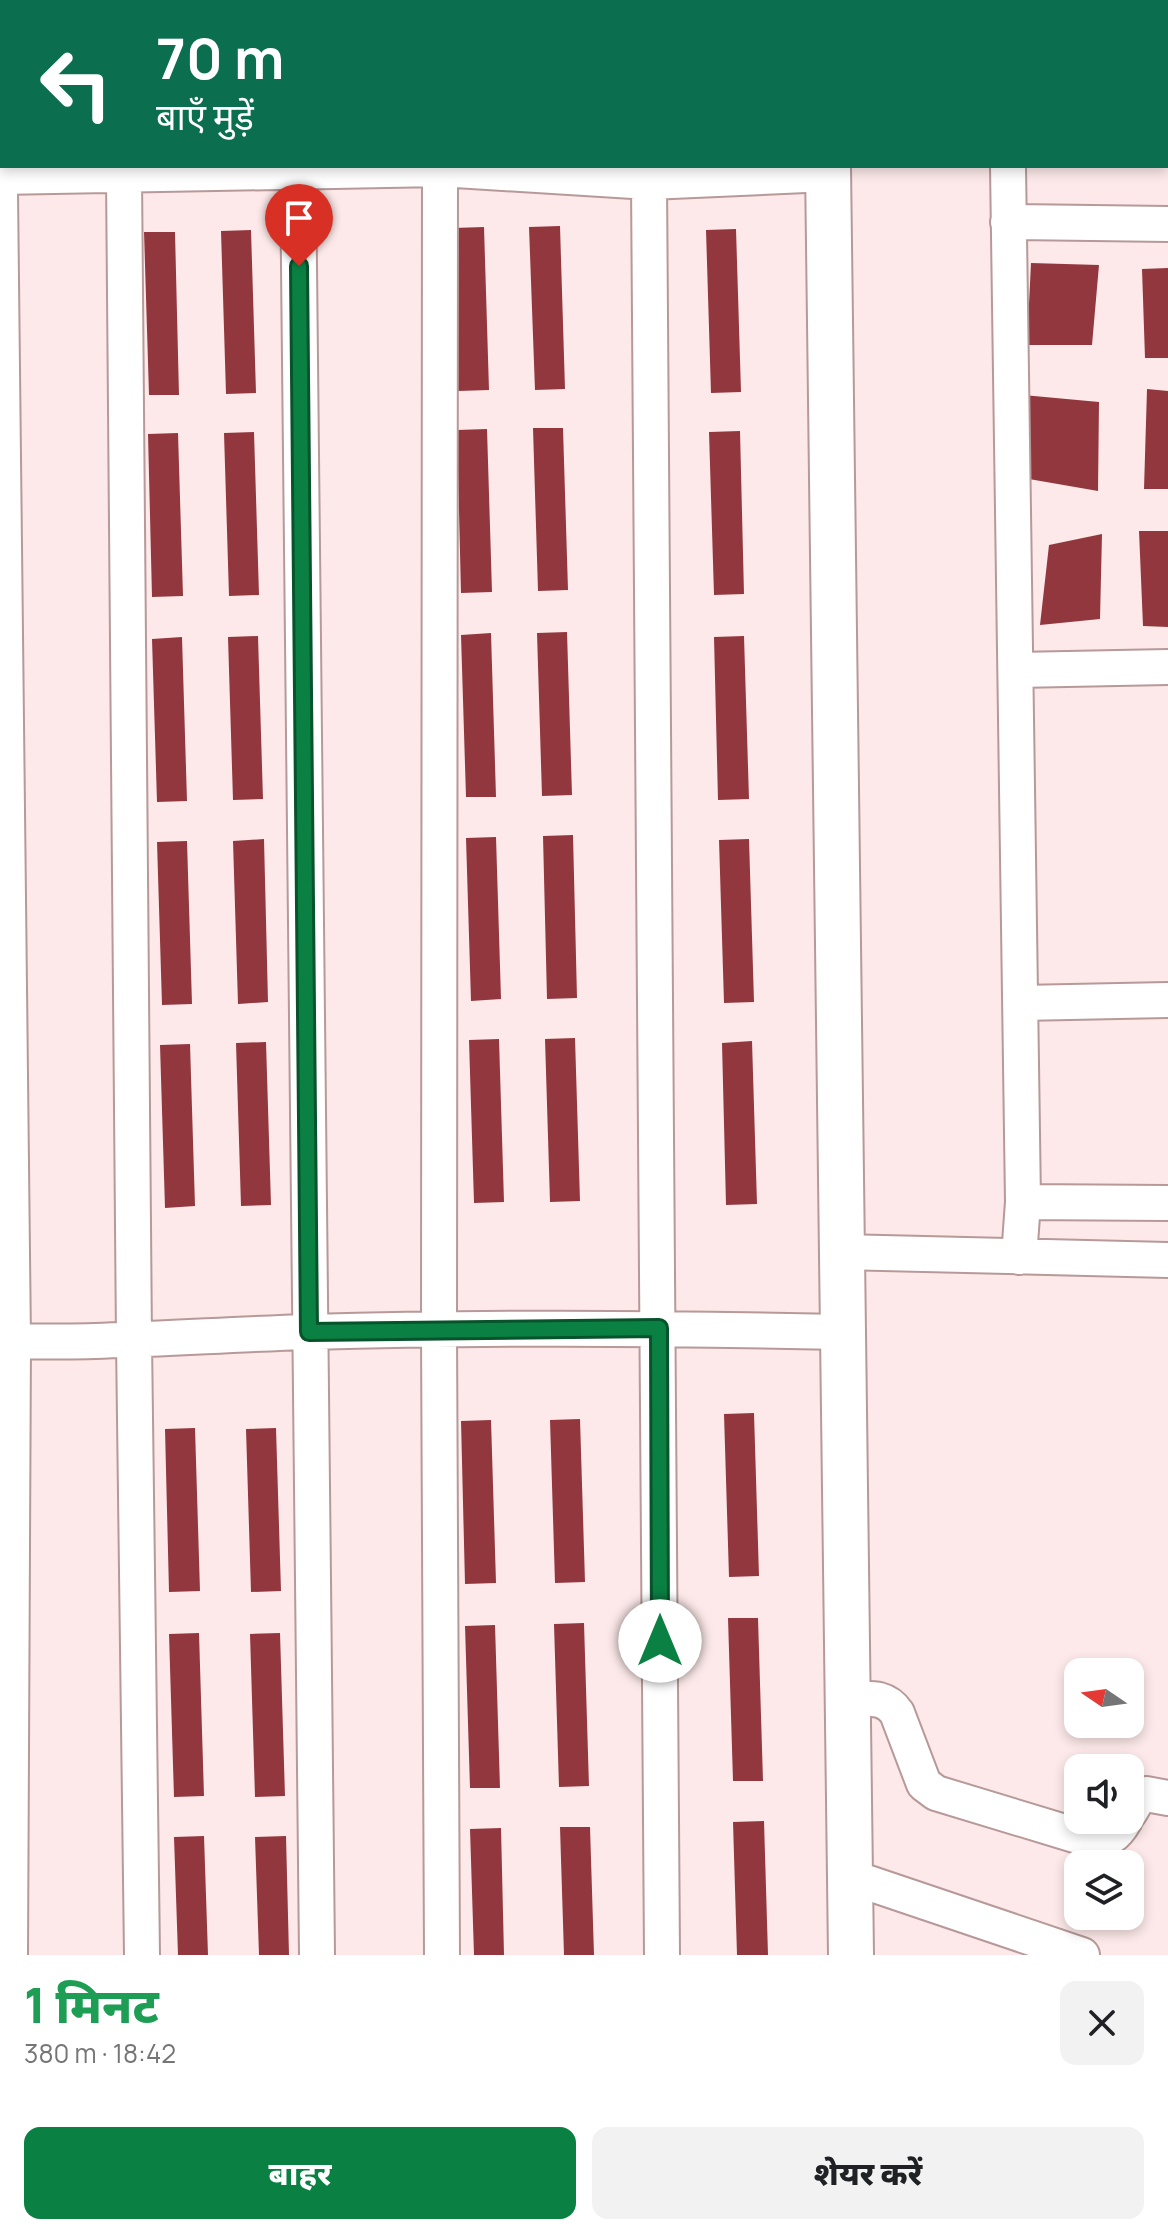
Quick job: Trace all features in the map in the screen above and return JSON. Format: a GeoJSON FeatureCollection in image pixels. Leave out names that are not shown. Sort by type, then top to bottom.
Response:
{"type":"FeatureCollection","features":[{"type":"Feature","properties":{"kind":"street"},"geometry":{"type":"LineString","coordinates":[[1008,168],[1021,1003],[1023,1202],[1019,1257]]}},
{"type":"Feature","properties":{"kind":"street"},"geometry":{"type":"LineString","coordinates":[[440,169],[442,1955]]}},
{"type":"Feature","properties":{"kind":"street"},"geometry":{"type":"LineString","coordinates":[[0,177],[440,169],[649,182],[828,170],[851,1955]]}},
{"type":"Feature","properties":{"kind":"street"},"geometry":{"type":"LineString","coordinates":[[298,172],[317,1955]]}},
{"type":"Feature","properties":{"kind":"street"},"geometry":{"type":"LineString","coordinates":[[124,175],[142,1955]]}},
{"type":"Feature","properties":{"kind":"street"},"geometry":{"type":"LineString","coordinates":[[649,182],[662,1955]]}},
{"type":"Feature","properties":{"kind":"street"},"geometry":{"type":"LineString","coordinates":[[0,192],[10,1955]]}},
{"type":"Feature","properties":{"kind":"street"},"geometry":{"type":"LineString","coordinates":[[1008,222],[1168,224]]}},
{"type":"Feature","properties":{"kind":"street"},"geometry":{"type":"LineString","coordinates":[[1017,670],[1168,667]]}},
{"type":"Feature","properties":{"kind":"street"},"geometry":{"type":"LineString","coordinates":[[1021,1003],[1168,1000]]}},
{"type":"Feature","properties":{"kind":"street"},"geometry":{"type":"LineString","coordinates":[[1023,1202],[1168,1203]]}},
{"type":"Feature","properties":{"kind":"street"},"geometry":{"type":"LineString","coordinates":[[841,1252],[1168,1260]]}},
{"type":"Feature","properties":{"kind":"street"},"geometry":{"type":"LineString","coordinates":[[6,1341],[134,1341],[309,1332],[659,1328],[842,1332]]}},
{"type":"Feature","properties":{"kind":"street"},"geometry":{"type":"LineString","coordinates":[[849,1699],[879,1699],[891,1704],[924,1784],[936,1793],[1064,1832]]}},
{"type":"Feature","properties":{"kind":"street"},"geometry":{"type":"LineString","coordinates":[[1144,1795],[1168,1798]]}},
{"type":"Feature","properties":{"kind":"street"},"geometry":{"type":"LineString","coordinates":[[1071,1834],[1091,1840],[1107,1840],[1117,1834]]}},
{"type":"Feature","properties":{"kind":"street"},"geometry":{"type":"LineString","coordinates":[[851,1877],[1082,1955]]}},
{"type":"Feature","properties":{"kind":"building"},"geometry":{"type":"Polygon","coordinates":[[[560,226],[565,389],[535,390],[529,227],[560,226]]]}},
{"type":"Feature","properties":{"kind":"building"},"geometry":{"type":"Polygon","coordinates":[[[484,227],[489,390],[458,391],[453,228],[484,227]]]}},
{"type":"Feature","properties":{"kind":"building"},"geometry":{"type":"Polygon","coordinates":[[[736,229],[741,392],[711,393],[706,230],[736,229]]]}},
{"type":"Feature","properties":{"kind":"building"},"geometry":{"type":"Polygon","coordinates":[[[251,230],[256,393],[226,394],[221,231],[251,230]]]}},
{"type":"Feature","properties":{"kind":"building"},"geometry":{"type":"Polygon","coordinates":[[[144,232],[175,232],[179,395],[149,395],[144,232]]]}},
{"type":"Feature","properties":{"kind":"building"},"geometry":{"type":"Polygon","coordinates":[[[1031,263],[1099,265],[1092,345],[1027,345],[1031,263]]]}},
{"type":"Feature","properties":{"kind":"building"},"geometry":{"type":"Polygon","coordinates":[[[1168,268],[1168,358],[1145,358],[1142,269],[1168,268]]]}},
{"type":"Feature","properties":{"kind":"building"},"geometry":{"type":"Polygon","coordinates":[[[1147,389],[1168,391],[1168,489],[1144,489],[1147,389]]]}},
{"type":"Feature","properties":{"kind":"building"},"geometry":{"type":"Polygon","coordinates":[[[1023,395],[1099,402],[1098,491],[1029,479],[1023,395]]]}},
{"type":"Feature","properties":{"kind":"building"},"geometry":{"type":"Polygon","coordinates":[[[533,428],[563,428],[568,590],[538,591],[533,428]]]}},
{"type":"Feature","properties":{"kind":"building"},"geometry":{"type":"Polygon","coordinates":[[[487,429],[492,592],[461,593],[457,430],[487,429]]]}},
{"type":"Feature","properties":{"kind":"building"},"geometry":{"type":"Polygon","coordinates":[[[740,431],[744,594],[714,595],[709,432],[740,431]]]}},
{"type":"Feature","properties":{"kind":"building"},"geometry":{"type":"Polygon","coordinates":[[[254,432],[259,595],[229,596],[224,433],[254,432]]]}},
{"type":"Feature","properties":{"kind":"building"},"geometry":{"type":"Polygon","coordinates":[[[178,433],[183,596],[152,597],[148,434],[178,433]]]}},
{"type":"Feature","properties":{"kind":"building"},"geometry":{"type":"Polygon","coordinates":[[[1139,531],[1168,531],[1168,627],[1143,626],[1139,531]]]}},
{"type":"Feature","properties":{"kind":"building"},"geometry":{"type":"Polygon","coordinates":[[[1102,534],[1100,619],[1040,625],[1049,545],[1102,534]]]}},
{"type":"Feature","properties":{"kind":"building"},"geometry":{"type":"Polygon","coordinates":[[[567,632],[572,795],[542,796],[537,633],[567,632]]]}},
{"type":"Feature","properties":{"kind":"building"},"geometry":{"type":"Polygon","coordinates":[[[491,633],[496,797],[466,797],[461,635],[491,633]]]}},
{"type":"Feature","properties":{"kind":"building"},"geometry":{"type":"Polygon","coordinates":[[[258,636],[263,799],[233,800],[228,637],[258,636]]]}},
{"type":"Feature","properties":{"kind":"building"},"geometry":{"type":"Polygon","coordinates":[[[744,636],[749,799],[718,800],[714,637],[744,636]]]}},
{"type":"Feature","properties":{"kind":"building"},"geometry":{"type":"Polygon","coordinates":[[[182,637],[187,801],[157,802],[152,639],[182,637]]]}},
{"type":"Feature","properties":{"kind":"building"},"geometry":{"type":"Polygon","coordinates":[[[573,835],[577,998],[547,999],[543,836],[573,835]]]}},
{"type":"Feature","properties":{"kind":"building"},"geometry":{"type":"Polygon","coordinates":[[[496,837],[501,999],[471,1001],[466,838],[496,837]]]}},
{"type":"Feature","properties":{"kind":"building"},"geometry":{"type":"Polygon","coordinates":[[[264,839],[268,1002],[238,1004],[233,841],[264,839]]]}},
{"type":"Feature","properties":{"kind":"building"},"geometry":{"type":"Polygon","coordinates":[[[749,839],[754,1002],[724,1003],[719,840],[749,839]]]}},
{"type":"Feature","properties":{"kind":"building"},"geometry":{"type":"Polygon","coordinates":[[[187,841],[192,1004],[162,1005],[157,842],[187,841]]]}},
{"type":"Feature","properties":{"kind":"building"},"geometry":{"type":"Polygon","coordinates":[[[575,1038],[580,1201],[550,1202],[545,1039],[575,1038]]]}},
{"type":"Feature","properties":{"kind":"building"},"geometry":{"type":"Polygon","coordinates":[[[499,1039],[504,1202],[474,1203],[469,1040],[499,1039]]]}},
{"type":"Feature","properties":{"kind":"building"},"geometry":{"type":"Polygon","coordinates":[[[752,1041],[757,1204],[726,1205],[722,1043],[752,1041]]]}},
{"type":"Feature","properties":{"kind":"building"},"geometry":{"type":"Polygon","coordinates":[[[266,1042],[271,1205],[241,1206],[236,1043],[266,1042]]]}},
{"type":"Feature","properties":{"kind":"building"},"geometry":{"type":"Polygon","coordinates":[[[190,1044],[195,1206],[165,1208],[160,1045],[190,1044]]]}},
{"type":"Feature","properties":{"kind":"building"},"geometry":{"type":"Polygon","coordinates":[[[754,1413],[759,1576],[729,1577],[724,1414],[754,1413]]]}},
{"type":"Feature","properties":{"kind":"building"},"geometry":{"type":"Polygon","coordinates":[[[580,1419],[585,1582],[555,1583],[550,1420],[580,1419]]]}},
{"type":"Feature","properties":{"kind":"building"},"geometry":{"type":"Polygon","coordinates":[[[491,1420],[496,1583],[465,1584],[461,1421],[491,1420]]]}},
{"type":"Feature","properties":{"kind":"building"},"geometry":{"type":"Polygon","coordinates":[[[195,1428],[200,1591],[169,1592],[165,1429],[195,1428]]]}},
{"type":"Feature","properties":{"kind":"building"},"geometry":{"type":"Polygon","coordinates":[[[276,1428],[281,1591],[251,1592],[246,1429],[276,1428]]]}},
{"type":"Feature","properties":{"kind":"building"},"geometry":{"type":"Polygon","coordinates":[[[728,1618],[758,1618],[763,1781],[733,1781],[728,1618]]]}},
{"type":"Feature","properties":{"kind":"building"},"geometry":{"type":"Polygon","coordinates":[[[584,1623],[589,1786],[559,1787],[554,1624],[584,1623]]]}},
{"type":"Feature","properties":{"kind":"building"},"geometry":{"type":"Polygon","coordinates":[[[495,1625],[500,1788],[470,1788],[465,1626],[495,1625]]]}},
{"type":"Feature","properties":{"kind":"building"},"geometry":{"type":"Polygon","coordinates":[[[199,1633],[204,1796],[174,1797],[169,1634],[199,1633]]]}},
{"type":"Feature","properties":{"kind":"building"},"geometry":{"type":"Polygon","coordinates":[[[280,1633],[285,1796],[255,1797],[250,1634],[280,1633]]]}},
{"type":"Feature","properties":{"kind":"building"},"geometry":{"type":"Polygon","coordinates":[[[764,1821],[768,1955],[737,1955],[733,1822],[764,1821]]]}},
{"type":"Feature","properties":{"kind":"building"},"geometry":{"type":"Polygon","coordinates":[[[560,1827],[590,1827],[594,1955],[564,1955],[560,1827]]]}},
{"type":"Feature","properties":{"kind":"building"},"geometry":{"type":"Polygon","coordinates":[[[501,1828],[504,1955],[474,1955],[470,1829],[501,1828]]]}},
{"type":"Feature","properties":{"kind":"building"},"geometry":{"type":"Polygon","coordinates":[[[204,1836],[208,1955],[178,1955],[174,1837],[204,1836]]]}},
{"type":"Feature","properties":{"kind":"building"},"geometry":{"type":"Polygon","coordinates":[[[286,1836],[289,1955],[259,1955],[255,1837],[286,1836]]]}},
{"type":"Feature","properties":{"kind":"route"},"geometry":{"type":"LineString","coordinates":[[299,266],[309,1332],[659,1328],[660,1641]]}}]}
